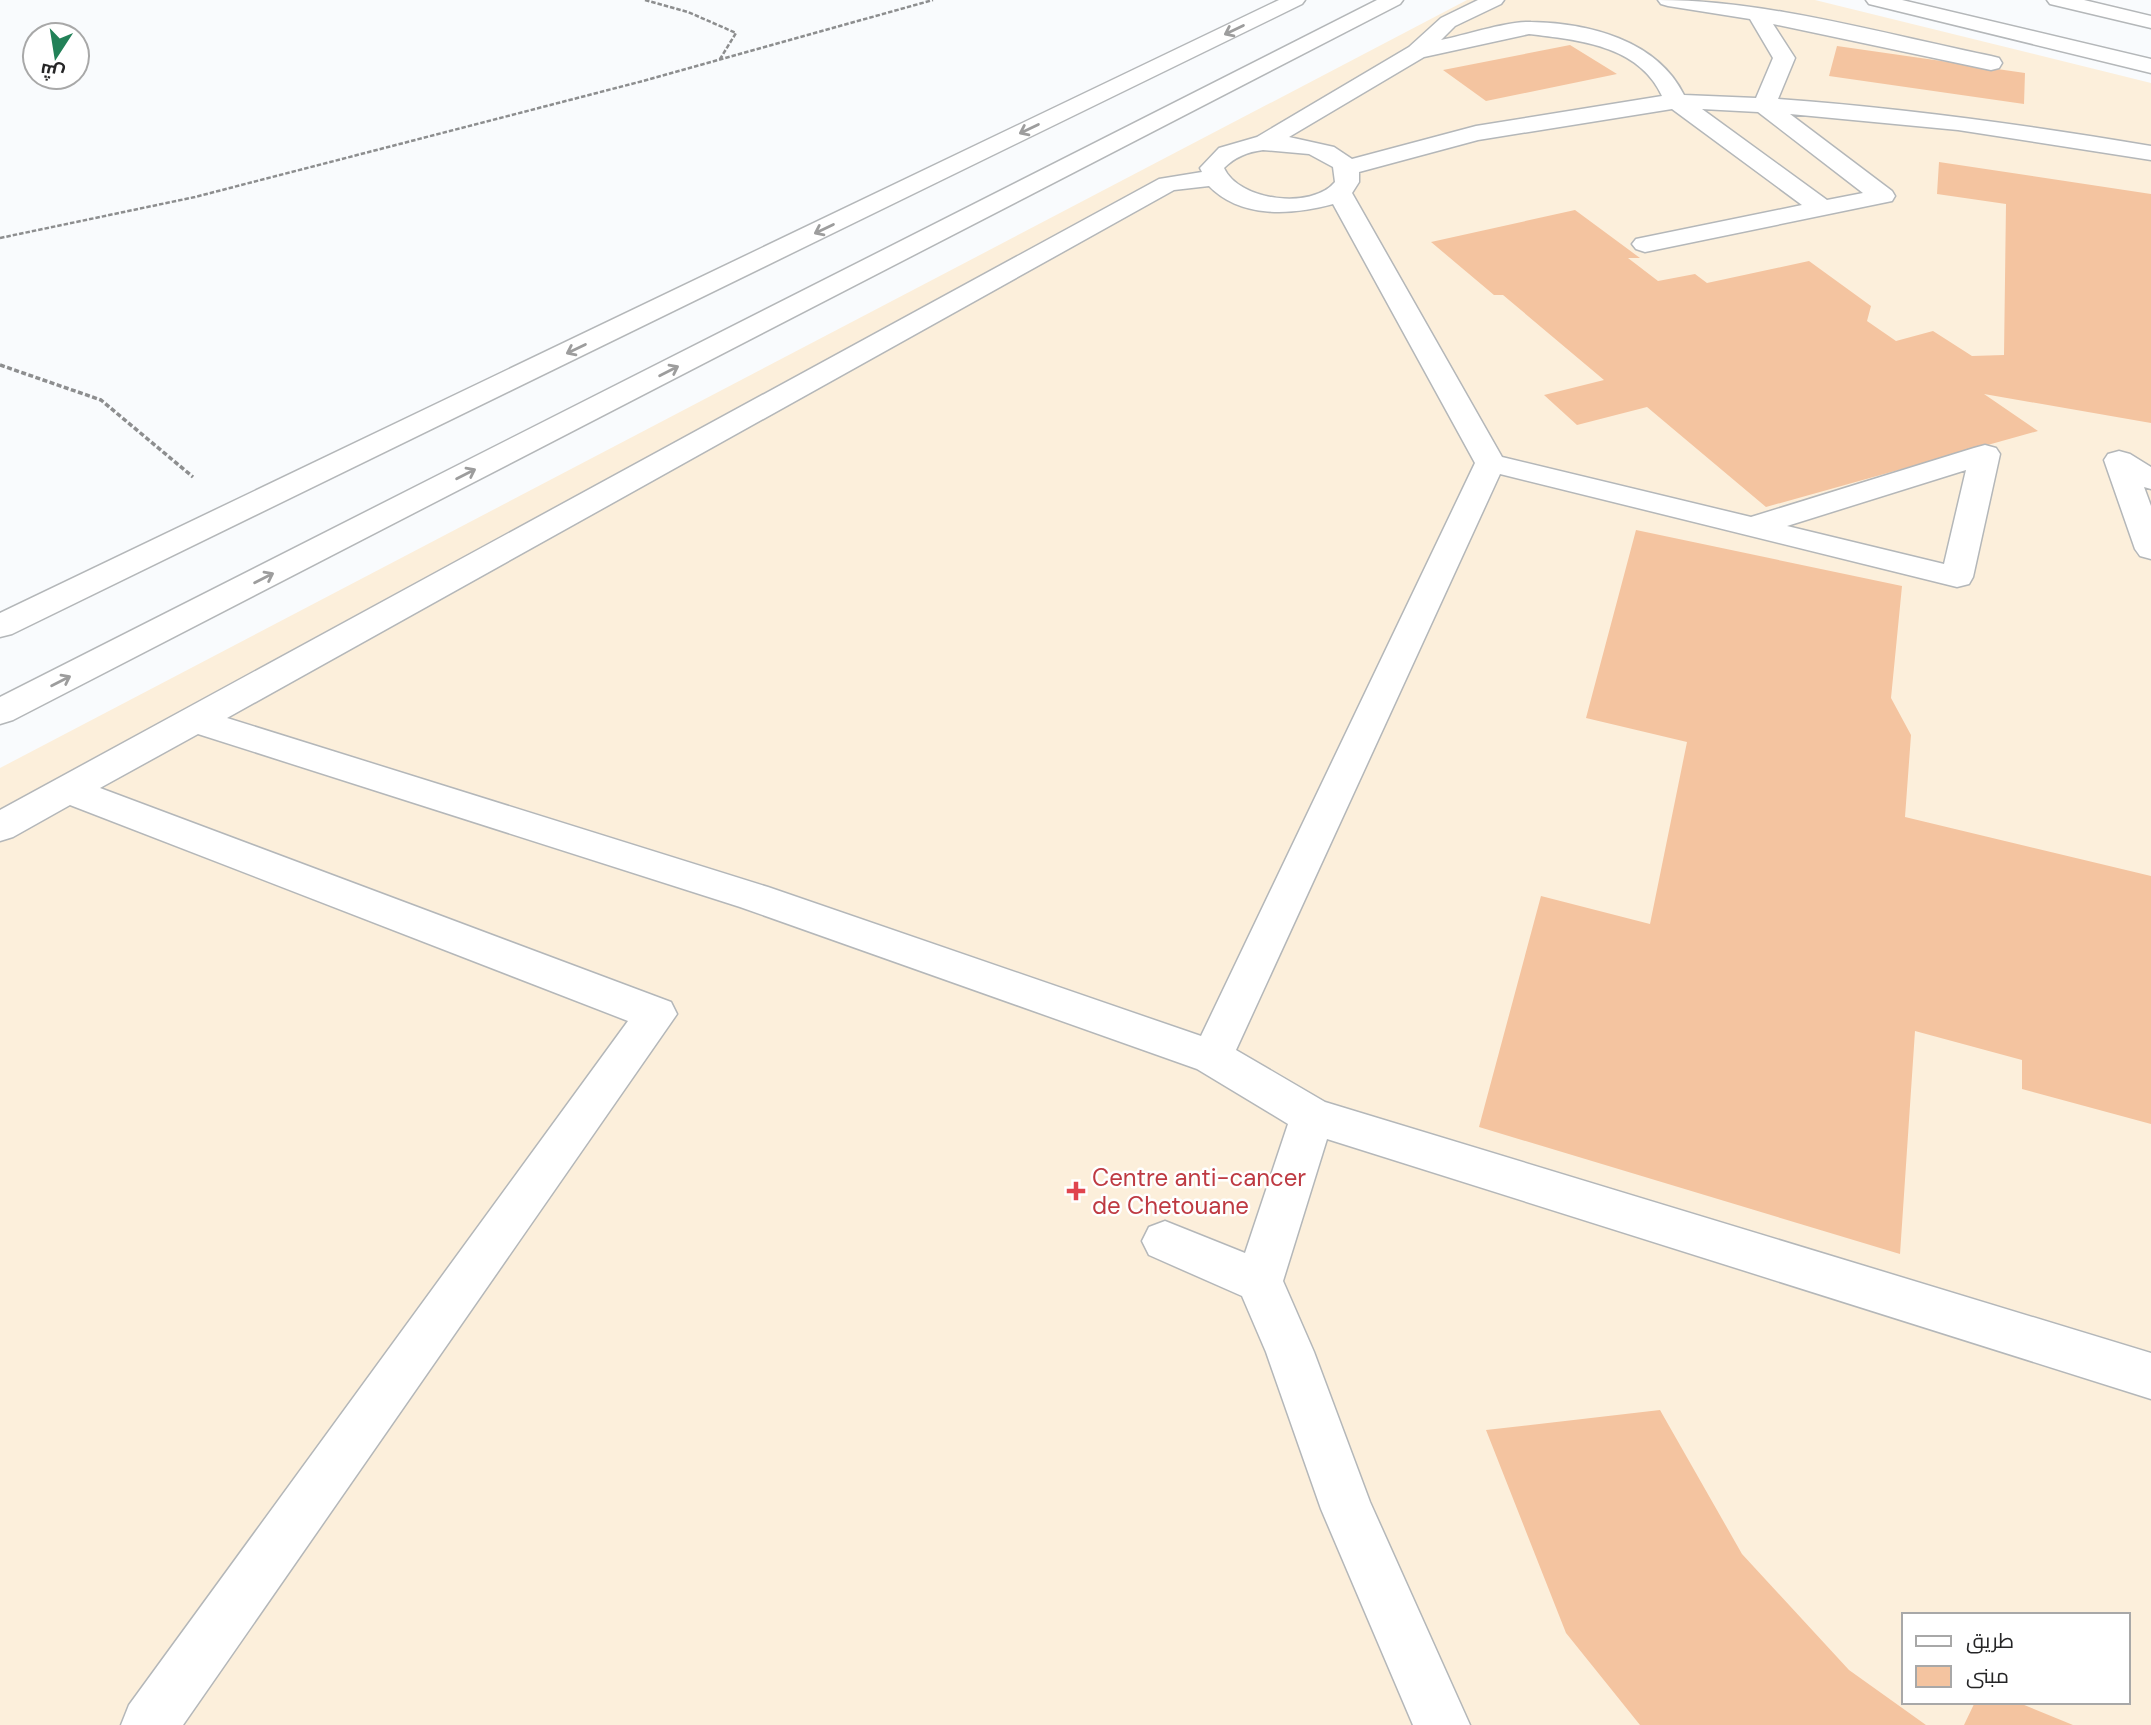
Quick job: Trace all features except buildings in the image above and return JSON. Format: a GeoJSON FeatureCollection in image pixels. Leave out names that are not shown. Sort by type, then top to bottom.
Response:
{"type":"FeatureCollection","features":[{"type":"Feature","properties":{"kind":"street"},"geometry":{"type":"LineString","coordinates":[[0,626],[237,514],[1295,0]]}},
{"type":"Feature","properties":{"kind":"street"},"geometry":{"type":"LineString","coordinates":[[0,712],[1393,0]]}},
{"type":"Feature","properties":{"kind":"street"},"geometry":{"type":"LineString","coordinates":[[1263,144],[1417,52],[1448,22],[1494,0]]}},
{"type":"Feature","properties":{"kind":"street"},"geometry":{"type":"LineString","coordinates":[[1668,0],[1757,14],[1991,63]]}},
{"type":"Feature","properties":{"kind":"street"},"geometry":{"type":"LineString","coordinates":[[1876,0],[2151,66]]}},
{"type":"Feature","properties":{"kind":"street"},"geometry":{"type":"LineString","coordinates":[[2057,0],[2151,22]]}},
{"type":"Feature","properties":{"kind":"street"},"geometry":{"type":"LineString","coordinates":[[1757,14],[1784,58],[1765,105]]}},
{"type":"Feature","properties":{"kind":"street"},"geometry":{"type":"LineString","coordinates":[[1417,52],[1530,28],[1595,36],[1642,58],[1665,78],[1676,101],[1822,208]]}},
{"type":"Feature","properties":{"kind":"street"},"geometry":{"type":"LineString","coordinates":[[1751,527],[1985,454],[1957,578],[1490,463],[1343,180],[1338,159],[1323,151],[1284,143],[1263,144],[1228,152],[1217,160],[1212,168],[1213,178],[1229,192],[1257,202],[1303,204],[1324,200],[1343,180],[1476,133],[1676,101],[1849,110],[2050,135],[2151,153]]}},
{"type":"Feature","properties":{"kind":"street"},"geometry":{"type":"LineString","coordinates":[[1645,244],[1883,196],[1765,105]]}},
{"type":"Feature","properties":{"kind":"street"},"geometry":{"type":"LineString","coordinates":[[0,827],[1168,184],[1213,178]]}},
{"type":"Feature","properties":{"kind":"street"},"geometry":{"type":"LineString","coordinates":[[2151,480],[2119,460],[2151,549]]}},
{"type":"Feature","properties":{"kind":"street"},"geometry":{"type":"LineString","coordinates":[[1212,1058],[1490,463]]}},
{"type":"Feature","properties":{"kind":"street"},"geometry":{"type":"LineString","coordinates":[[195,720],[754,897],[1212,1058],[1312,1116],[2151,1376]]}},
{"type":"Feature","properties":{"kind":"street"},"geometry":{"type":"LineString","coordinates":[[67,790],[656,1014],[149,1725]]}},
{"type":"Feature","properties":{"kind":"street"},"geometry":{"type":"LineString","coordinates":[[1312,1116],[1259,1281],[1290,1352],[1347,1509],[1442,1725]]}},
{"type":"Feature","properties":{"kind":"street"},"geometry":{"type":"LineString","coordinates":[[1165,1241],[1259,1281]]}},
{"type":"Feature","properties":{"kind":"path"},"geometry":{"type":"LineString","coordinates":[[645,0],[688,12],[736,33],[719,59]]}},
{"type":"Feature","properties":{"kind":"path"},"geometry":{"type":"LineString","coordinates":[[0,238],[195,197],[933,0]]}},
{"type":"Feature","properties":{"kind":"path"},"geometry":{"type":"LineString","coordinates":[[0,365],[101,400],[237,514]]}},
{"type":"Feature","properties":{"kind":"shaded area","name":"Centre anti-cancer de Chetouane"},"geometry":{"type":"Polygon","coordinates":[[[1467,0],[1815,0],[2151,83],[2151,1725],[0,1725],[0,768],[1467,0]]]}},
{"type":"Feature","properties":{"kind":"place","name":"Centre anti-cancer de Chetouane"},"geometry":{"type":"Point","coordinates":[1076,1191]}}]}
